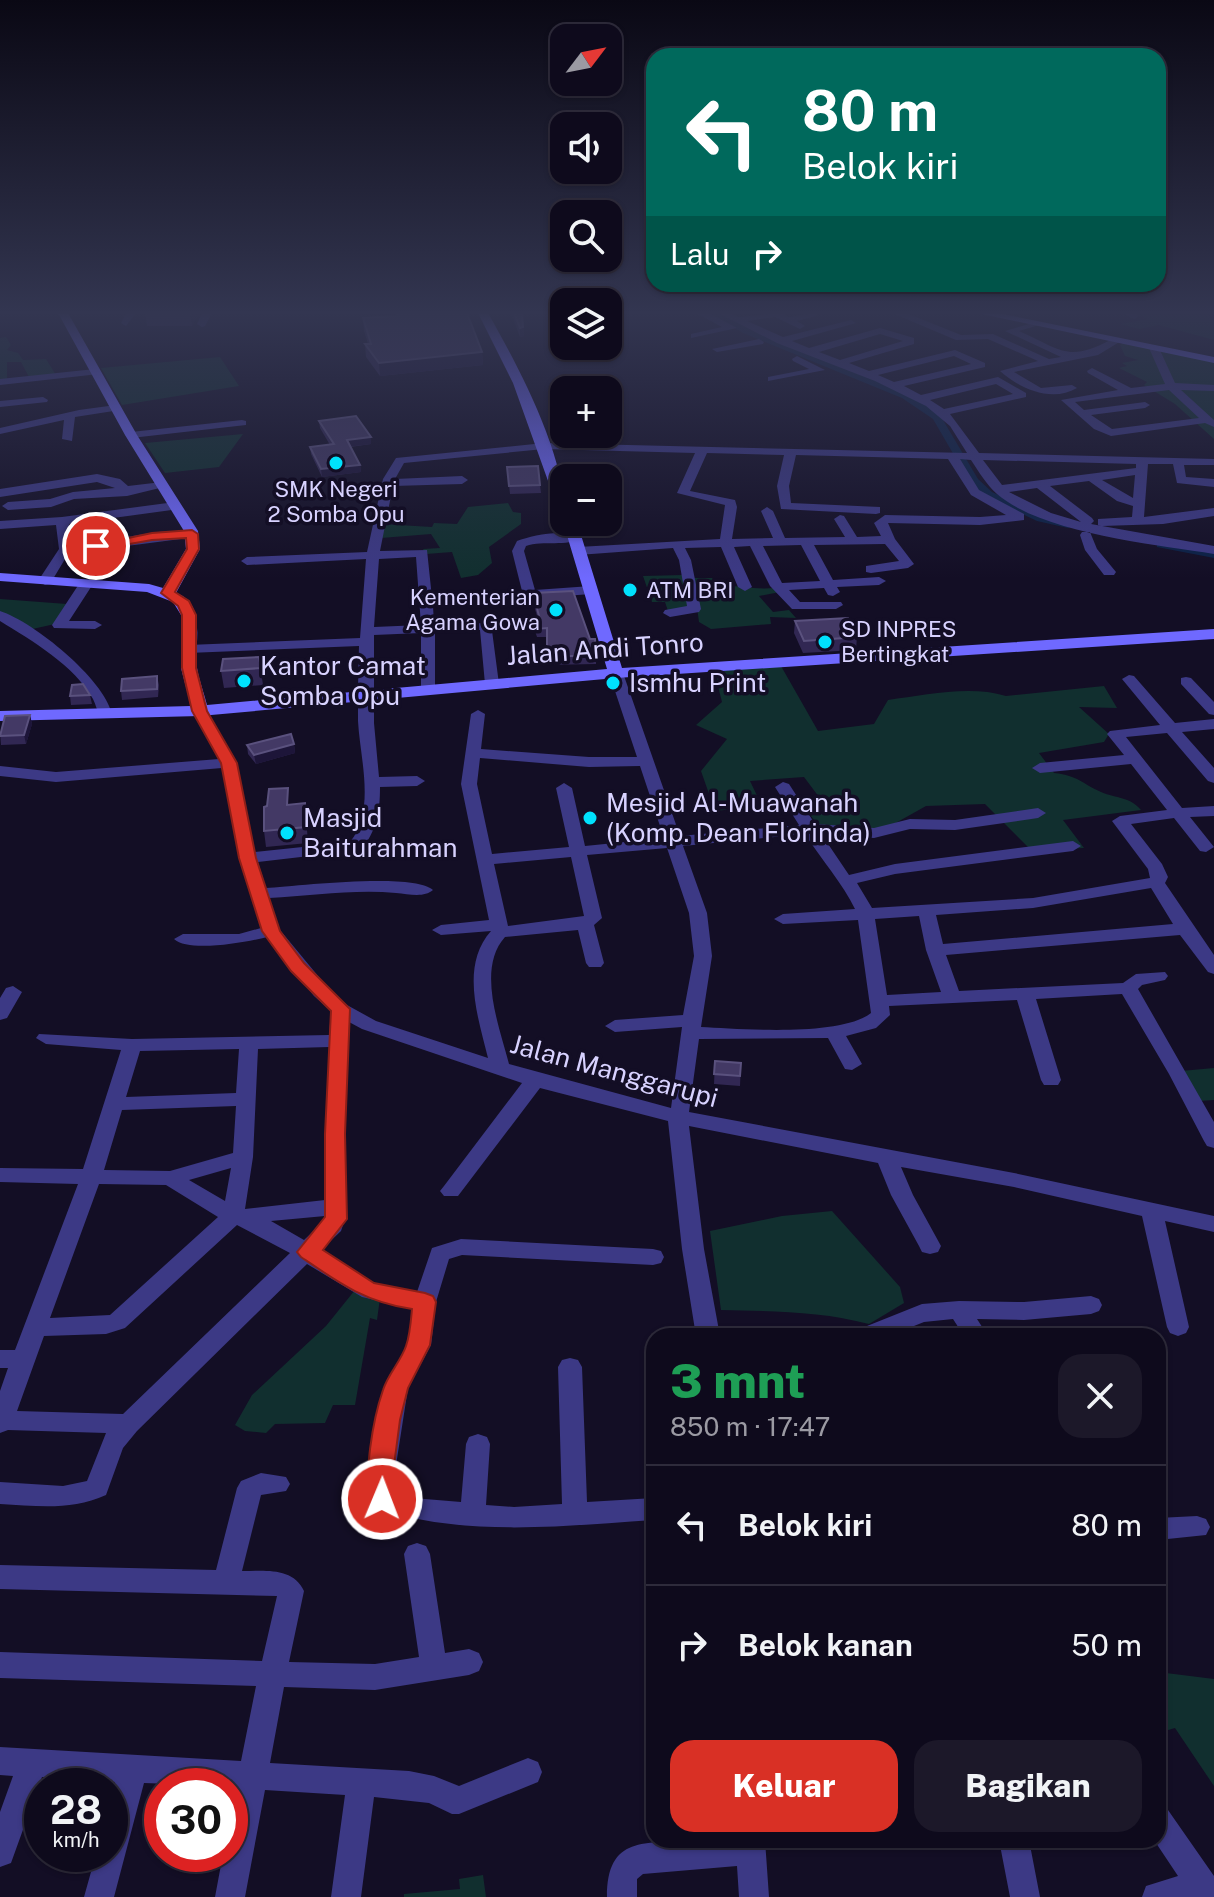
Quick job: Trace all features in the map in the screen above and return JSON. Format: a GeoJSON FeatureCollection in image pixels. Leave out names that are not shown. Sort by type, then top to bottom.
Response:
{"type":"FeatureCollection","features":[{"type":"Feature","properties":{"kind":"street"},"geometry":{"type":"LineString","coordinates":[[0,404],[27,402]]}},
{"type":"Feature","properties":{"kind":"street"},"geometry":{"type":"LineString","coordinates":[[112,402],[192,534],[193,549],[168,593]]}},
{"type":"Feature","properties":{"kind":"street"},"geometry":{"type":"LineString","coordinates":[[526,402],[550,464]]}},
{"type":"Feature","properties":{"kind":"street"},"geometry":{"type":"LineString","coordinates":[[924,402],[944,412],[1001,492],[1035,510],[1083,526],[1115,541]]}},
{"type":"Feature","properties":{"kind":"street"},"geometry":{"type":"LineString","coordinates":[[944,412],[992,402]]}},
{"type":"Feature","properties":{"kind":"street"},"geometry":{"type":"LineString","coordinates":[[1068,402],[1098,427],[1111,433],[1210,423]]}},
{"type":"Feature","properties":{"kind":"street"},"geometry":{"type":"LineString","coordinates":[[1084,413],[1145,407],[1139,402]]}},
{"type":"Feature","properties":{"kind":"street"},"geometry":{"type":"LineString","coordinates":[[1187,402],[1210,423]]}},
{"type":"Feature","properties":{"kind":"street"},"geometry":{"type":"LineString","coordinates":[[0,431],[116,408]]}},
{"type":"Feature","properties":{"kind":"street"},"geometry":{"type":"LineString","coordinates":[[68,439],[70,416]]}},
{"type":"Feature","properties":{"kind":"street"},"geometry":{"type":"LineString","coordinates":[[131,435],[242,423]]}},
{"type":"Feature","properties":{"kind":"street"},"geometry":{"type":"LineString","coordinates":[[248,858],[357,845],[369,825],[371,782],[365,694],[373,554],[379,514],[389,483],[397,463],[405,459],[544,446],[954,456],[1142,466]]}},
{"type":"Feature","properties":{"kind":"street"},"geometry":{"type":"LineString","coordinates":[[702,451],[683,493],[731,503],[725,543],[745,587]]}},
{"type":"Feature","properties":{"kind":"street"},"geometry":{"type":"LineString","coordinates":[[791,452],[783,486],[785,506],[876,510]]}},
{"type":"Feature","properties":{"kind":"street"},"geometry":{"type":"LineString","coordinates":[[954,456],[975,492],[1020,517]]}},
{"type":"Feature","properties":{"kind":"street"},"geometry":{"type":"LineString","coordinates":[[1178,462],[1181,480],[1214,483]]}},
{"type":"Feature","properties":{"kind":"street"},"geometry":{"type":"LineString","coordinates":[[1002,489],[1092,478],[1142,466],[1214,462]]}},
{"type":"Feature","properties":{"kind":"street"},"geometry":{"type":"LineString","coordinates":[[1138,521],[1142,466]]}},
{"type":"Feature","properties":{"kind":"street"},"geometry":{"type":"LineString","coordinates":[[3,499],[97,478],[116,482],[127,492]]}},
{"type":"Feature","properties":{"kind":"street"},"geometry":{"type":"LineString","coordinates":[[1092,478],[1121,498],[1140,504]]}},
{"type":"Feature","properties":{"kind":"street"},"geometry":{"type":"LineString","coordinates":[[389,483],[462,480]]}},
{"type":"Feature","properties":{"kind":"street"},"geometry":{"type":"LineString","coordinates":[[1040,485],[1083,526],[1091,550],[1109,572]]}},
{"type":"Feature","properties":{"kind":"street"},"geometry":{"type":"LineString","coordinates":[[3,499],[51,503],[73,496],[162,486]]}},
{"type":"Feature","properties":{"kind":"street"},"geometry":{"type":"LineString","coordinates":[[3,499],[4,524],[62,521],[175,506]]}},
{"type":"Feature","properties":{"kind":"street"},"geometry":{"type":"LineString","coordinates":[[767,511],[781,543]]}},
{"type":"Feature","properties":{"kind":"street"},"geometry":{"type":"LineString","coordinates":[[1083,526],[1163,520],[1214,512]]}},
{"type":"Feature","properties":{"kind":"street"},"geometry":{"type":"LineString","coordinates":[[755,543],[778,587],[798,606],[879,581],[908,564],[880,523],[885,519],[980,521],[1020,517],[1214,550]]}},
{"type":"Feature","properties":{"kind":"street"},"geometry":{"type":"LineString","coordinates":[[840,519],[850,542],[879,581]]}},
{"type":"Feature","properties":{"kind":"street"},"geometry":{"type":"LineString","coordinates":[[45,581],[65,549],[62,521]]}},
{"type":"Feature","properties":{"kind":"street"},"geometry":{"type":"LineString","coordinates":[[96,546],[152,536],[192,534]]}},
{"type":"Feature","properties":{"kind":"street"},"geometry":{"type":"LineString","coordinates":[[574,536],[701,931],[703,956],[683,1101],[678,1116],[693,1249],[707,1328]]}},
{"type":"Feature","properties":{"kind":"street"},"geometry":{"type":"LineString","coordinates":[[529,594],[518,551],[521,544],[535,539],[577,544],[889,540]]}},
{"type":"Feature","properties":{"kind":"street"},"geometry":{"type":"LineString","coordinates":[[806,543],[833,594]]}},
{"type":"Feature","properties":{"kind":"street"},"geometry":{"type":"LineString","coordinates":[[670,613],[694,609],[685,560],[677,544]]}},
{"type":"Feature","properties":{"kind":"street"},"geometry":{"type":"LineString","coordinates":[[247,561],[422,553],[427,602],[428,689]]}},
{"type":"Feature","properties":{"kind":"street"},"geometry":{"type":"LineString","coordinates":[[0,577],[136,587],[168,593],[186,608],[190,622],[189,668],[200,711]]}},
{"type":"Feature","properties":{"kind":"street"},"geometry":{"type":"LineString","coordinates":[[86,584],[59,625],[95,625]]}},
{"type":"Feature","properties":{"kind":"street"},"geometry":{"type":"LineString","coordinates":[[778,587],[833,594]]}},
{"type":"Feature","properties":{"kind":"street"},"geometry":{"type":"LineString","coordinates":[[427,602],[591,590]]}},
{"type":"Feature","properties":{"kind":"street"},"geometry":{"type":"LineString","coordinates":[[0,615],[29,632],[101,696],[105,714]]}},
{"type":"Feature","properties":{"kind":"street"},"geometry":{"type":"LineString","coordinates":[[188,649],[486,626],[492,684]]}},
{"type":"Feature","properties":{"kind":"street","name":"Jalan Andi Tonro"},"geometry":{"type":"LineString","coordinates":[[0,716],[200,711],[616,673],[1214,634]]}},
{"type":"Feature","properties":{"kind":"street"},"geometry":{"type":"LineString","coordinates":[[1129,679],[1214,778]]}},
{"type":"Feature","properties":{"kind":"street"},"geometry":{"type":"LineString","coordinates":[[1186,681],[1214,711]]}},
{"type":"Feature","properties":{"kind":"street","name":"Jalan Manggarupi"},"geometry":{"type":"LineString","coordinates":[[200,711],[229,763],[248,858],[271,931],[298,967],[340,1009],[381,1029],[500,1069],[678,1116],[1014,1180],[1214,1224]]}},
{"type":"Feature","properties":{"kind":"street"},"geometry":{"type":"LineString","coordinates":[[478,714],[469,784],[499,928],[487,944],[482,968],[500,1069]]}},
{"type":"Feature","properties":{"kind":"street"},"geometry":{"type":"LineString","coordinates":[[1206,847],[1132,759],[1115,734],[1214,724]]}},
{"type":"Feature","properties":{"kind":"street"},"geometry":{"type":"LineString","coordinates":[[581,761],[584,741]]}},
{"type":"Feature","properties":{"kind":"street"},"geometry":{"type":"LineString","coordinates":[[471,753],[581,761],[648,761]]}},
{"type":"Feature","properties":{"kind":"street"},"geometry":{"type":"LineString","coordinates":[[1040,768],[1132,759]]}},
{"type":"Feature","properties":{"kind":"street"},"geometry":{"type":"LineString","coordinates":[[0,771],[56,777],[229,763]]}},
{"type":"Feature","properties":{"kind":"street"},"geometry":{"type":"LineString","coordinates":[[371,782],[417,781]]}},
{"type":"Feature","properties":{"kind":"street"},"geometry":{"type":"LineString","coordinates":[[615,1026],[834,1032],[864,1027],[879,1020],[881,1015],[866,914],[856,893],[783,787]]}},
{"type":"Feature","properties":{"kind":"street"},"geometry":{"type":"LineString","coordinates":[[441,930],[585,924],[593,918],[564,788]]}},
{"type":"Feature","properties":{"kind":"street"},"geometry":{"type":"LineString","coordinates":[[1156,883],[1159,877],[1156,868],[1120,821],[1214,811]]}},
{"type":"Feature","properties":{"kind":"street"},"geometry":{"type":"LineString","coordinates":[[486,860],[810,829],[874,833],[910,824],[947,826],[1038,813]]}},
{"type":"Feature","properties":{"kind":"street"},"geometry":{"type":"LineString","coordinates":[[846,881],[906,867],[1073,846]]}},
{"type":"Feature","properties":{"kind":"street"},"geometry":{"type":"LineString","coordinates":[[783,919],[1033,903],[1156,883]]}},
{"type":"Feature","properties":{"kind":"street"},"geometry":{"type":"LineString","coordinates":[[1156,883],[1214,968]]}},
{"type":"Feature","properties":{"kind":"street"},"geometry":{"type":"LineString","coordinates":[[258,893],[333,890],[367,885],[424,890]]}},
{"type":"Feature","properties":{"kind":"street"},"geometry":{"type":"LineString","coordinates":[[927,912],[935,950],[952,996]]}},
{"type":"Feature","properties":{"kind":"street"},"geometry":{"type":"LineString","coordinates":[[585,924],[595,963]]}},
{"type":"Feature","properties":{"kind":"street"},"geometry":{"type":"LineString","coordinates":[[935,950],[1114,932],[1185,929]]}},
{"type":"Feature","properties":{"kind":"street"},"geometry":{"type":"LineString","coordinates":[[183,939],[239,939],[271,931]]}},
{"type":"Feature","properties":{"kind":"street"},"geometry":{"type":"LineString","coordinates":[[879,1001],[1128,988],[1136,980],[1159,976]]}},
{"type":"Feature","properties":{"kind":"street"},"geometry":{"type":"LineString","coordinates":[[1128,988],[1213,1136]]}},
{"type":"Feature","properties":{"kind":"street"},"geometry":{"type":"LineString","coordinates":[[0,1014],[13,992]]}},
{"type":"Feature","properties":{"kind":"street"},"geometry":{"type":"LineString","coordinates":[[1024,992],[1051,1080]]}},
{"type":"Feature","properties":{"kind":"street"},"geometry":{"type":"LineString","coordinates":[[0,1493],[91,1492],[97,1488],[112,1443],[128,1424],[333,1225],[336,1207],[340,1009]]}},
{"type":"Feature","properties":{"kind":"street"},"geometry":{"type":"LineString","coordinates":[[834,1032],[852,1064]]}},
{"type":"Feature","properties":{"kind":"street"},"geometry":{"type":"LineString","coordinates":[[46,1038],[132,1045],[338,1041]]}},
{"type":"Feature","properties":{"kind":"street"},"geometry":{"type":"LineString","coordinates":[[236,1216],[243,1157],[249,1042]]}},
{"type":"Feature","properties":{"kind":"street"},"geometry":{"type":"LineString","coordinates":[[128,1424],[1,1422],[91,1177],[132,1045]]}},
{"type":"Feature","properties":{"kind":"street"},"geometry":{"type":"LineString","coordinates":[[451,1191],[535,1080]]}},
{"type":"Feature","properties":{"kind":"street"},"geometry":{"type":"LineString","coordinates":[[115,1104],[245,1099]]}},
{"type":"Feature","properties":{"kind":"street"},"geometry":{"type":"LineString","coordinates":[[0,1175],[170,1178],[243,1157]]}},
{"type":"Feature","properties":{"kind":"street"},"geometry":{"type":"LineString","coordinates":[[887,1158],[902,1195],[930,1246]]}},
{"type":"Feature","properties":{"kind":"street"},"geometry":{"type":"LineString","coordinates":[[170,1178],[308,1252],[366,1289],[386,1297],[425,1302]]}},
{"type":"Feature","properties":{"kind":"street"},"geometry":{"type":"LineString","coordinates":[[35,1327],[117,1322],[236,1216],[336,1207]]}},
{"type":"Feature","properties":{"kind":"street"},"geometry":{"type":"LineString","coordinates":[[1152,1212],[1168,1294],[1178,1327]]}},
{"type":"Feature","properties":{"kind":"street"},"geometry":{"type":"LineString","coordinates":[[646,1510],[537,1518],[473,1515],[394,1504],[382,1499],[379,1491],[396,1388],[419,1345],[425,1302],[440,1254],[449,1249],[653,1257]]}},
{"type":"Feature","properties":{"kind":"street"},"geometry":{"type":"LineString","coordinates":[[885,1328],[922,1313],[1024,1311],[1091,1305]]}},
{"type":"Feature","properties":{"kind":"street"},"geometry":{"type":"LineString","coordinates":[[959,1310],[971,1328]]}},
{"type":"Feature","properties":{"kind":"street"},"geometry":{"type":"LineString","coordinates":[[0,1359],[25,1360]]}},
{"type":"Feature","properties":{"kind":"street"},"geometry":{"type":"LineString","coordinates":[[570,1367],[575,1514]]}},
{"type":"Feature","properties":{"kind":"street"},"geometry":{"type":"LineString","coordinates":[[473,1515],[478,1444]]}},
{"type":"Feature","properties":{"kind":"street"},"geometry":{"type":"LineString","coordinates":[[226,1582],[250,1488],[261,1483],[277,1484]]}},
{"type":"Feature","properties":{"kind":"street"},"geometry":{"type":"LineString","coordinates":[[1166,1529],[1197,1527]]}},
{"type":"Feature","properties":{"kind":"street"},"geometry":{"type":"LineString","coordinates":[[417,1554],[434,1669]]}},
{"type":"Feature","properties":{"kind":"street"},"geometry":{"type":"LineString","coordinates":[[0,1577],[280,1583],[291,1591],[230,1897]]}},
{"type":"Feature","properties":{"kind":"street"},"geometry":{"type":"LineString","coordinates":[[0,1665],[375,1677],[469,1662]]}},
{"type":"Feature","properties":{"kind":"street"},"geometry":{"type":"LineString","coordinates":[[0,1761],[423,1787],[452,1800],[459,1800],[528,1772]]}},
{"type":"Feature","properties":{"kind":"street"},"geometry":{"type":"LineString","coordinates":[[0,1852],[32,1764]]}},
{"type":"Feature","properties":{"kind":"street"},"geometry":{"type":"LineString","coordinates":[[99,1897],[133,1770]]}},
{"type":"Feature","properties":{"kind":"street"},"geometry":{"type":"LineString","coordinates":[[346,1897],[361,1782]]}},
{"type":"Feature","properties":{"kind":"street"},"geometry":{"type":"LineString","coordinates":[[1157,1897],[1206,1890],[1166,1832]]}},
{"type":"Feature","properties":{"kind":"street"},"geometry":{"type":"LineString","coordinates":[[622,1897],[622,1873],[636,1860],[728,1848]]}},
{"type":"Feature","properties":{"kind":"street"},"geometry":{"type":"LineString","coordinates":[[751,1848],[754,1897]]}},
{"type":"Feature","properties":{"kind":"street"},"geometry":{"type":"LineString","coordinates":[[1016,1848],[1025,1897]]}},
{"type":"Feature","properties":{"kind":"green space"},"geometry":{"type":"Polygon","coordinates":[[[120,402],[143,402],[122,405],[120,402]]]}},
{"type":"Feature","properties":{"kind":"green space"},"geometry":{"type":"Polygon","coordinates":[[[1171,402],[1214,402],[1214,439],[1171,402]]]}},
{"type":"Feature","properties":{"kind":"green space"},"geometry":{"type":"Polygon","coordinates":[[[243,434],[219,467],[165,473],[145,443],[243,434]]]}},
{"type":"Feature","properties":{"kind":"green space"},"geometry":{"type":"Polygon","coordinates":[[[508,503],[513,512],[521,513],[521,524],[489,547],[492,563],[478,575],[461,578],[452,552],[426,554],[423,549],[440,548],[431,534],[381,538],[381,524],[432,527],[434,523],[457,524],[468,507],[508,503]]]}},
{"type":"Feature","properties":{"kind":"green space"},"geometry":{"type":"Polygon","coordinates":[[[683,575],[691,609],[668,611],[665,602],[652,602],[643,576],[683,575]]]}},
{"type":"Feature","properties":{"kind":"green space"},"geometry":{"type":"Polygon","coordinates":[[[693,578],[712,578],[718,586],[775,588],[780,592],[759,596],[773,612],[789,610],[796,618],[770,617],[771,624],[711,629],[699,622],[693,578]]]}},
{"type":"Feature","properties":{"kind":"green space"},"geometry":{"type":"Polygon","coordinates":[[[0,599],[67,604],[55,624],[28,630],[0,613],[0,599]]]}},
{"type":"Feature","properties":{"kind":"green space"},"geometry":{"type":"Polygon","coordinates":[[[781,666],[818,731],[874,724],[888,700],[947,692],[978,691],[1006,696],[1104,686],[1117,708],[1079,707],[1109,734],[1104,742],[1039,753],[1054,773],[1075,778],[1101,792],[1127,800],[1141,810],[1063,820],[1084,848],[1031,850],[985,804],[926,806],[876,834],[818,825],[811,816],[822,801],[804,777],[750,781],[762,806],[715,811],[701,771],[727,739],[696,725],[722,702],[714,671],[781,666]]]}},
{"type":"Feature","properties":{"kind":"green space"},"geometry":{"type":"Polygon","coordinates":[[[1214,1068],[1214,1100],[1199,1101],[1181,1071],[1214,1068]]]}},
{"type":"Feature","properties":{"kind":"green space"},"geometry":{"type":"Polygon","coordinates":[[[832,1211],[900,1287],[904,1303],[869,1324],[814,1314],[721,1310],[710,1231],[782,1216],[832,1211]]]}},
{"type":"Feature","properties":{"kind":"green space"},"geometry":{"type":"Polygon","coordinates":[[[355,1290],[380,1298],[377,1320],[370,1318],[355,1405],[333,1405],[325,1423],[275,1424],[266,1433],[245,1431],[235,1425],[252,1395],[326,1326],[355,1290]]]}},
{"type":"Feature","properties":{"kind":"green space"},"geometry":{"type":"Polygon","coordinates":[[[1166,1673],[1214,1679],[1214,1786],[1175,1728],[1166,1731],[1166,1673]]]}},
{"type":"Feature","properties":{"kind":"green space"},"geometry":{"type":"Polygon","coordinates":[[[483,1875],[486,1897],[404,1897],[404,1894],[460,1889],[459,1879],[483,1875]]]}},
{"type":"Feature","properties":{"kind":"building"},"geometry":{"type":"Polygon","coordinates":[[[356,416],[371,437],[347,440],[360,465],[321,469],[310,447],[334,444],[319,421],[356,416]]]}},
{"type":"Feature","properties":{"kind":"building"},"geometry":{"type":"Polygon","coordinates":[[[538,466],[540,485],[509,486],[507,467],[538,466]]]}},
{"type":"Feature","properties":{"kind":"building"},"geometry":{"type":"Polygon","coordinates":[[[573,591],[590,639],[595,639],[596,655],[547,657],[547,628],[536,629],[533,617],[539,616],[533,593],[573,591]]]}},
{"type":"Feature","properties":{"kind":"building"},"geometry":{"type":"Polygon","coordinates":[[[848,618],[857,637],[804,641],[795,621],[848,618]]]}},
{"type":"Feature","properties":{"kind":"building"},"geometry":{"type":"Polygon","coordinates":[[[259,657],[261,668],[221,671],[223,659],[259,657]]]}},
{"type":"Feature","properties":{"kind":"building"},"geometry":{"type":"Polygon","coordinates":[[[157,676],[157,689],[121,691],[122,679],[157,676]]]}},
{"type":"Feature","properties":{"kind":"building"},"geometry":{"type":"Polygon","coordinates":[[[83,684],[90,695],[70,696],[72,685],[83,684]]]}},
{"type":"Feature","properties":{"kind":"building"},"geometry":{"type":"Polygon","coordinates":[[[30,715],[24,735],[0,736],[5,716],[30,715]]]}},
{"type":"Feature","properties":{"kind":"building"},"geometry":{"type":"Polygon","coordinates":[[[291,734],[294,744],[254,755],[247,745],[291,734]]]}},
{"type":"Feature","properties":{"kind":"building"},"geometry":{"type":"Polygon","coordinates":[[[288,788],[287,805],[305,803],[306,827],[264,831],[264,807],[267,806],[269,789],[288,788]]]}},
{"type":"Feature","properties":{"kind":"building"},"geometry":{"type":"Polygon","coordinates":[[[715,1061],[741,1063],[740,1076],[714,1074],[715,1061]]]}},
{"type":"Feature","properties":{"kind":"waterway"},"geometry":{"type":"LineString","coordinates":[[913,402],[937,417],[974,481],[988,494],[1041,519],[1068,525]]}},
{"type":"Feature","properties":{"kind":"waterway"},"geometry":{"type":"LineString","coordinates":[[1161,545],[1214,555]]}},
{"type":"Feature","properties":{"kind":"place","name":"SMK Negeri 2 Somba Opu"},"geometry":{"type":"Point","coordinates":[336,463]}},
{"type":"Feature","properties":{"kind":"place","name":"ATM BRI"},"geometry":{"type":"Point","coordinates":[630,590]}},
{"type":"Feature","properties":{"kind":"place","name":"Kementerian Agama Gowa"},"geometry":{"type":"Point","coordinates":[556,610]}},
{"type":"Feature","properties":{"kind":"place","name":"SD INPRES Bertingkat"},"geometry":{"type":"Point","coordinates":[825,642]}},
{"type":"Feature","properties":{"kind":"place","name":"Kantor Camat Somba Opu"},"geometry":{"type":"Point","coordinates":[244,681]}},
{"type":"Feature","properties":{"kind":"place","name":"Ismhu Print"},"geometry":{"type":"Point","coordinates":[613,683]}},
{"type":"Feature","properties":{"kind":"place","name":"Mesjid Al-Muawanah (Komp. Dean Florinda)"},"geometry":{"type":"Point","coordinates":[590,818]}},
{"type":"Feature","properties":{"kind":"place","name":"Masjid Baiturahman"},"geometry":{"type":"Point","coordinates":[287,833]}},
{"type":"Feature","properties":{"kind":"route"},"geometry":{"type":"LineString","coordinates":[[96,546],[152,536],[192,534],[193,549],[184,570],[168,593],[184,604],[189,615],[189,668],[200,711],[229,763],[248,858],[271,931],[298,967],[340,1009],[335,1134],[336,1219],[308,1252],[366,1289],[386,1297],[425,1302],[419,1345],[396,1388],[388,1420],[379,1491],[382,1499]]}}]}
